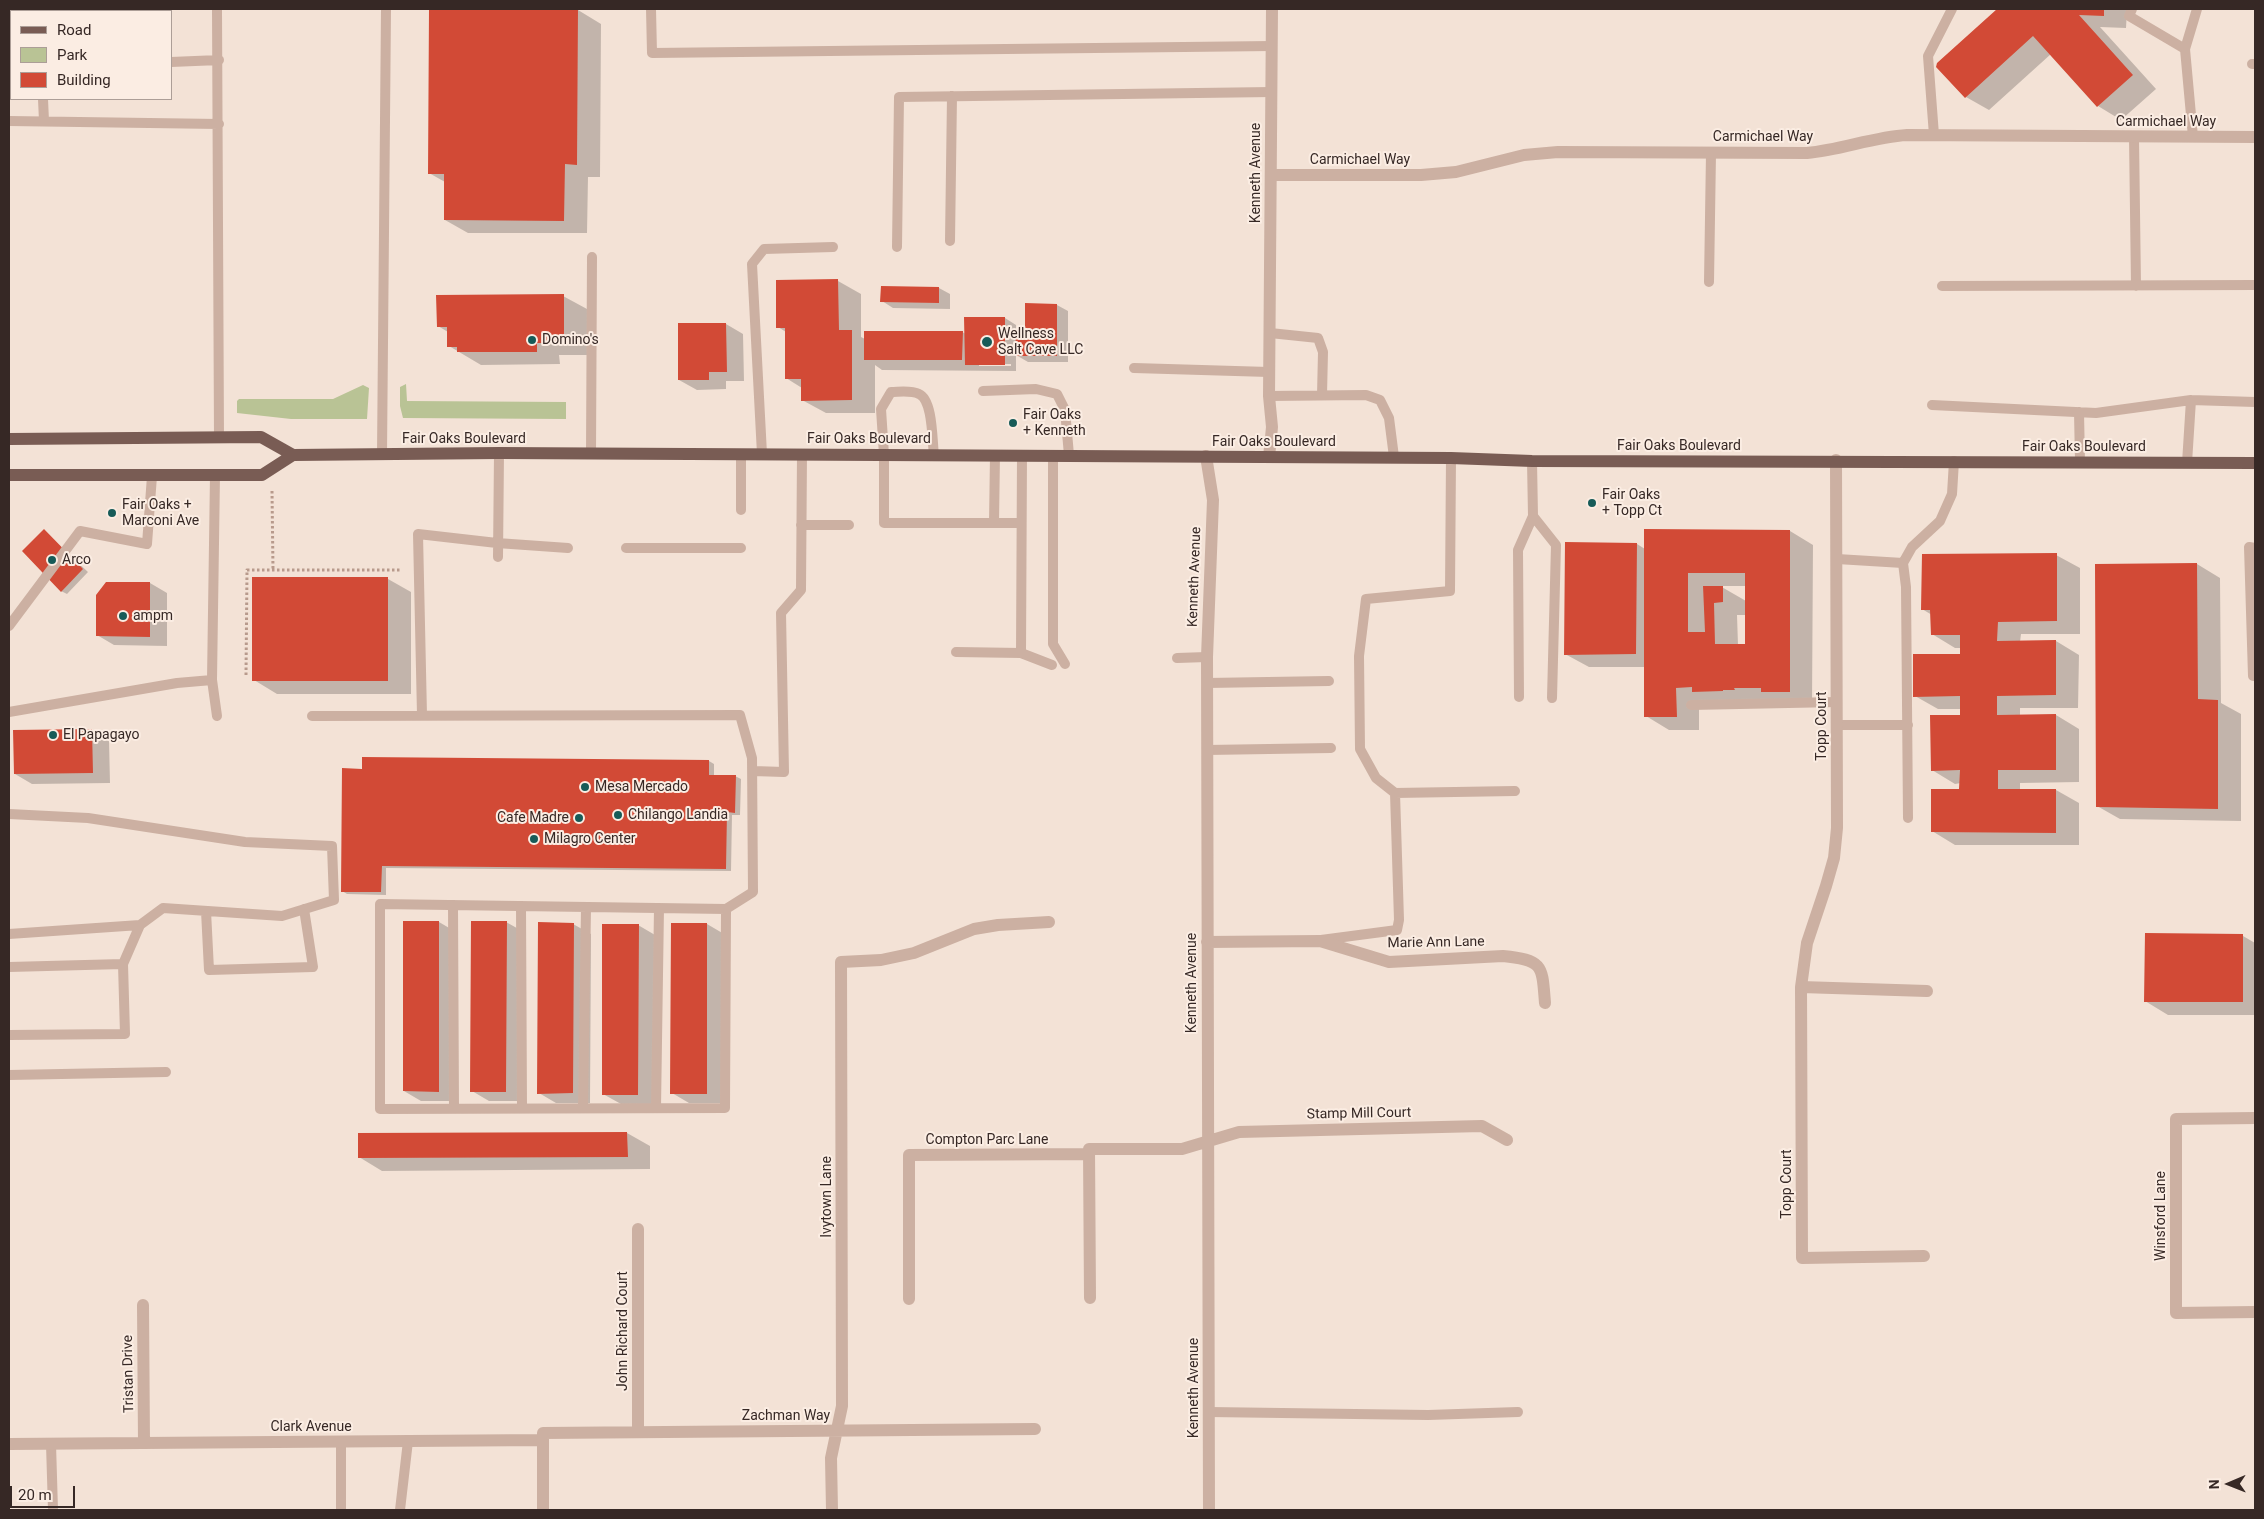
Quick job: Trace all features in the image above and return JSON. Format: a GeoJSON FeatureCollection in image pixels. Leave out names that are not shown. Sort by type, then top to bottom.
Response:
{"type":"FeatureCollection","features":[{"type":"Feature","properties":{"kind":"main road","name":"Fair Oaks Boulevard"},"geometry":{"type":"LineString","coordinates":[[9,439],[261,438],[294,455],[591,453],[1394,457],[1532,461],[1836,460],[2255,463]]}},
{"type":"Feature","properties":{"kind":"main road"},"geometry":{"type":"LineString","coordinates":[[9,475],[152,476],[262,474],[294,455]]}},
{"type":"Feature","properties":{"kind":"street","name":"Kenneth Avenue"},"geometry":{"type":"LineString","coordinates":[[1269,457],[1272,427],[1269,372],[1272,9]]}},
{"type":"Feature","properties":{"kind":"street","name":"Carmichael Way"},"geometry":{"type":"LineString","coordinates":[[1271,175],[1421,175],[1456,172],[1524,155],[1558,152],[1808,153],[1844,148],[1892,136],[2255,137]]}},
{"type":"Feature","properties":{"kind":"street","name":"Kenneth Avenue"},"geometry":{"type":"LineString","coordinates":[[1206,456],[1213,500],[1207,657],[1209,1510]]}},
{"type":"Feature","properties":{"kind":"street","name":"Topp Court"},"geometry":{"type":"LineString","coordinates":[[1836,460],[1837,828],[1834,858],[1807,943],[1801,987],[1802,1258],[1924,1256]]}},
{"type":"Feature","properties":{"kind":"street","name":"Ivytown Lane"},"geometry":{"type":"LineString","coordinates":[[832,1510],[831,1458],[842,1406],[841,962],[881,960],[914,953],[974,930],[998,925],[1050,922]]}},
{"type":"Feature","properties":{"kind":"street","name":"Marie Ann Lane"},"geometry":{"type":"LineString","coordinates":[[1207,942],[1320,940],[1389,962],[1503,956],[1519,958],[1535,964],[1543,972],[1545,1004]]}},
{"type":"Feature","properties":{"kind":"street"},"geometry":{"type":"LineString","coordinates":[[1801,987],[1927,992]]}},
{"type":"Feature","properties":{"kind":"street","name":"Winsford Lane"},"geometry":{"type":"LineString","coordinates":[[2255,1118],[2176,1119],[2176,1313],[2255,1312]]}},
{"type":"Feature","properties":{"kind":"street","name":"Stamp Mill Court"},"geometry":{"type":"LineString","coordinates":[[1208,1141],[1239,1132],[1482,1126],[1507,1140]]}},
{"type":"Feature","properties":{"kind":"street","name":"Compton Parc Lane"},"geometry":{"type":"LineString","coordinates":[[909,1299],[908,1155],[1089,1154],[1089,1149],[1182,1149],[1208,1141]]}},
{"type":"Feature","properties":{"kind":"street"},"geometry":{"type":"LineString","coordinates":[[1089,1154],[1090,1298]]}},
{"type":"Feature","properties":{"kind":"street","name":"John Richard Court"},"geometry":{"type":"LineString","coordinates":[[638,1229],[638,1432]]}},
{"type":"Feature","properties":{"kind":"street","name":"Tristan Drive"},"geometry":{"type":"LineString","coordinates":[[143,1305],[144,1443]]}},
{"type":"Feature","properties":{"kind":"street","name":"Zachman Way"},"geometry":{"type":"LineString","coordinates":[[543,1440],[543,1433],[1035,1429]]}},
{"type":"Feature","properties":{"kind":"street"},"geometry":{"type":"LineString","coordinates":[[543,1440],[543,1510]]}},
{"type":"Feature","properties":{"kind":"street","name":"Clark Avenue"},"geometry":{"type":"LineString","coordinates":[[9,1444],[543,1440]]}},
{"type":"Feature","properties":{"kind":"lane"},"geometry":{"type":"LineString","coordinates":[[217,9],[219,438]]}},
{"type":"Feature","properties":{"kind":"lane"},"geometry":{"type":"LineString","coordinates":[[382,454],[386,9]]}},
{"type":"Feature","properties":{"kind":"lane"},"geometry":{"type":"LineString","coordinates":[[651,9],[652,53],[1272,46]]}},
{"type":"Feature","properties":{"kind":"lane"},"geometry":{"type":"LineString","coordinates":[[1934,135],[1928,56],[1952,9]]}},
{"type":"Feature","properties":{"kind":"lane"},"geometry":{"type":"LineString","coordinates":[[2132,9],[2129,16],[2185,49]]}},
{"type":"Feature","properties":{"kind":"lane"},"geometry":{"type":"LineString","coordinates":[[2194,137],[2185,49],[2197,9]]}},
{"type":"Feature","properties":{"kind":"lane"},"geometry":{"type":"LineString","coordinates":[[172,62],[218,60]]}},
{"type":"Feature","properties":{"kind":"lane"},"geometry":{"type":"LineString","coordinates":[[897,247],[899,97],[1272,92]]}},
{"type":"Feature","properties":{"kind":"lane"},"geometry":{"type":"LineString","coordinates":[[950,242],[952,96]]}},
{"type":"Feature","properties":{"kind":"lane"},"geometry":{"type":"LineString","coordinates":[[43,100],[44,121]]}},
{"type":"Feature","properties":{"kind":"lane"},"geometry":{"type":"LineString","coordinates":[[9,120],[219,124]]}},
{"type":"Feature","properties":{"kind":"lane"},"geometry":{"type":"LineString","coordinates":[[2134,136],[2136,286]]}},
{"type":"Feature","properties":{"kind":"lane"},"geometry":{"type":"LineString","coordinates":[[1709,282],[1711,153]]}},
{"type":"Feature","properties":{"kind":"lane"},"geometry":{"type":"LineString","coordinates":[[762,454],[752,264],[764,249],[833,247]]}},
{"type":"Feature","properties":{"kind":"lane"},"geometry":{"type":"LineString","coordinates":[[591,453],[592,257]]}},
{"type":"Feature","properties":{"kind":"lane"},"geometry":{"type":"LineString","coordinates":[[1942,286],[2255,285]]}},
{"type":"Feature","properties":{"kind":"lane"},"geometry":{"type":"LineString","coordinates":[[1270,333],[1318,338],[1323,352],[1322,395]]}},
{"type":"Feature","properties":{"kind":"lane"},"geometry":{"type":"LineString","coordinates":[[1134,368],[1269,372]]}},
{"type":"Feature","properties":{"kind":"lane"},"geometry":{"type":"LineString","coordinates":[[983,391],[1036,389],[1057,394],[1065,410],[1069,455]]}},
{"type":"Feature","properties":{"kind":"lane"},"geometry":{"type":"LineString","coordinates":[[934,455],[926,401],[920,394],[907,391],[890,392],[881,409],[884,455],[884,523],[1021,523]]}},
{"type":"Feature","properties":{"kind":"lane"},"geometry":{"type":"LineString","coordinates":[[1269,396],[1366,395],[1380,400],[1389,418],[1394,457]]}},
{"type":"Feature","properties":{"kind":"lane"},"geometry":{"type":"LineString","coordinates":[[1932,405],[2096,413],[2190,400],[2255,402]]}},
{"type":"Feature","properties":{"kind":"lane"},"geometry":{"type":"LineString","coordinates":[[2187,462],[2190,400]]}},
{"type":"Feature","properties":{"kind":"lane"},"geometry":{"type":"LineString","coordinates":[[2079,412],[2080,462]]}},
{"type":"Feature","properties":{"kind":"lane"},"geometry":{"type":"LineString","coordinates":[[498,557],[499,453]]}},
{"type":"Feature","properties":{"kind":"lane"},"geometry":{"type":"LineString","coordinates":[[741,454],[741,510]]}},
{"type":"Feature","properties":{"kind":"lane"},"geometry":{"type":"LineString","coordinates":[[752,771],[784,772],[781,613],[801,590],[802,454]]}},
{"type":"Feature","properties":{"kind":"lane"},"geometry":{"type":"LineString","coordinates":[[994,523],[996,455]]}},
{"type":"Feature","properties":{"kind":"lane"},"geometry":{"type":"LineString","coordinates":[[1021,652],[1022,455]]}},
{"type":"Feature","properties":{"kind":"lane"},"geometry":{"type":"LineString","coordinates":[[1053,456],[1053,644],[1065,664]]}},
{"type":"Feature","properties":{"kind":"lane"},"geometry":{"type":"LineString","coordinates":[[1450,458],[1450,591],[1366,599],[1359,656],[1360,749],[1376,778],[1395,793],[1515,791]]}},
{"type":"Feature","properties":{"kind":"lane"},"geometry":{"type":"LineString","coordinates":[[1519,697],[1518,550],[1533,516],[1532,461]]}},
{"type":"Feature","properties":{"kind":"lane"},"geometry":{"type":"LineString","coordinates":[[1908,818],[1906,587],[1903,563],[1912,546],[1940,521],[1952,494],[1954,461]]}},
{"type":"Feature","properties":{"kind":"lane"},"geometry":{"type":"LineString","coordinates":[[215,475],[212,680],[218,716]]}},
{"type":"Feature","properties":{"kind":"lane"},"geometry":{"type":"LineString","coordinates":[[9,626],[80,531],[147,544],[152,476]]}},
{"type":"Feature","properties":{"kind":"lane"},"geometry":{"type":"LineString","coordinates":[[1533,516],[1556,545],[1552,698]]}},
{"type":"Feature","properties":{"kind":"lane"},"geometry":{"type":"LineString","coordinates":[[801,525],[849,525]]}},
{"type":"Feature","properties":{"kind":"lane"},"geometry":{"type":"LineString","coordinates":[[422,715],[418,534],[497,543],[568,548]]}},
{"type":"Feature","properties":{"kind":"lane"},"geometry":{"type":"LineString","coordinates":[[2255,548],[2249,547],[2253,676],[2255,676]]}},
{"type":"Feature","properties":{"kind":"lane"},"geometry":{"type":"LineString","coordinates":[[626,548],[741,548]]}},
{"type":"Feature","properties":{"kind":"lane"},"geometry":{"type":"LineString","coordinates":[[1837,558],[1903,563]]}},
{"type":"Feature","properties":{"kind":"lane"},"geometry":{"type":"LineString","coordinates":[[956,652],[1021,652],[1052,665]]}},
{"type":"Feature","properties":{"kind":"lane"},"geometry":{"type":"LineString","coordinates":[[1177,658],[1207,657]]}},
{"type":"Feature","properties":{"kind":"lane"},"geometry":{"type":"LineString","coordinates":[[9,712],[177,683],[212,680]]}},
{"type":"Feature","properties":{"kind":"lane"},"geometry":{"type":"LineString","coordinates":[[1207,683],[1329,681]]}},
{"type":"Feature","properties":{"kind":"lane"},"geometry":{"type":"LineString","coordinates":[[1691,706],[1837,702]]}},
{"type":"Feature","properties":{"kind":"lane"},"geometry":{"type":"LineString","coordinates":[[312,716],[740,715],[752,758],[752,892],[726,909],[380,904],[380,1109],[726,1108],[726,909]]}},
{"type":"Feature","properties":{"kind":"lane"},"geometry":{"type":"LineString","coordinates":[[1837,725],[1908,725]]}},
{"type":"Feature","properties":{"kind":"lane"},"geometry":{"type":"LineString","coordinates":[[1207,750],[1331,748]]}},
{"type":"Feature","properties":{"kind":"lane"},"geometry":{"type":"LineString","coordinates":[[1320,940],[1397,930],[1399,920],[1395,793]]}},
{"type":"Feature","properties":{"kind":"lane"},"geometry":{"type":"LineString","coordinates":[[9,814],[88,818],[245,842],[332,846],[334,900],[282,916],[163,908],[140,925],[123,964],[125,1034],[9,1035]]}},
{"type":"Feature","properties":{"kind":"lane"},"geometry":{"type":"LineString","coordinates":[[454,905],[454,1109]]}},
{"type":"Feature","properties":{"kind":"lane"},"geometry":{"type":"LineString","coordinates":[[521,906],[522,1108]]}},
{"type":"Feature","properties":{"kind":"lane"},"geometry":{"type":"LineString","coordinates":[[583,1108],[586,907]]}},
{"type":"Feature","properties":{"kind":"lane"},"geometry":{"type":"LineString","coordinates":[[656,1108],[659,908]]}},
{"type":"Feature","properties":{"kind":"lane"},"geometry":{"type":"LineString","coordinates":[[206,911],[209,970],[313,967],[304,909]]}},
{"type":"Feature","properties":{"kind":"lane"},"geometry":{"type":"LineString","coordinates":[[9,934],[140,925]]}},
{"type":"Feature","properties":{"kind":"lane"},"geometry":{"type":"LineString","coordinates":[[9,967],[123,964]]}},
{"type":"Feature","properties":{"kind":"lane"},"geometry":{"type":"LineString","coordinates":[[9,1075],[166,1072]]}},
{"type":"Feature","properties":{"kind":"lane"},"geometry":{"type":"LineString","coordinates":[[1209,1412],[1428,1415],[1518,1412]]}},
{"type":"Feature","properties":{"kind":"lane"},"geometry":{"type":"LineString","coordinates":[[400,1510],[408,1441]]}},
{"type":"Feature","properties":{"kind":"lane"},"geometry":{"type":"LineString","coordinates":[[341,1442],[341,1510]]}},
{"type":"Feature","properties":{"kind":"lane"},"geometry":{"type":"LineString","coordinates":[[51,1444],[53,1510]]}},
{"type":"Feature","properties":{"kind":"path"},"geometry":{"type":"LineString","coordinates":[[272,491],[272,570]]}},
{"type":"Feature","properties":{"kind":"path"},"geometry":{"type":"LineString","coordinates":[[246,675],[247,570],[400,570]]}},
{"type":"Feature","properties":{"kind":"green space"},"geometry":{"type":"Polygon","coordinates":[[[406,384],[407,401],[566,402],[566,419],[403,418],[400,406],[400,387],[406,384]]]}},
{"type":"Feature","properties":{"kind":"green space"},"geometry":{"type":"Polygon","coordinates":[[[363,385],[369,388],[367,419],[291,419],[237,413],[237,401],[239,399],[333,399],[363,385]]]}},
{"type":"Feature","properties":{"kind":"building"},"geometry":{"type":"Polygon","coordinates":[[[429,9],[578,9],[577,165],[565,164],[564,221],[444,220],[444,174],[428,174],[429,9]]]}},
{"type":"Feature","properties":{"kind":"building"},"geometry":{"type":"Polygon","coordinates":[[[1997,9],[2104,9],[2104,16],[2079,15],[2133,75],[2097,107],[2033,36],[1965,98],[1936,67],[1937,63],[1997,9]]]}},
{"type":"Feature","properties":{"kind":"building"},"geometry":{"type":"Polygon","coordinates":[[[838,279],[839,330],[852,330],[852,400],[801,401],[801,379],[785,379],[785,328],[776,328],[776,280],[838,279]]]}},
{"type":"Feature","properties":{"kind":"building"},"geometry":{"type":"Polygon","coordinates":[[[881,286],[939,287],[939,303],[880,302],[881,286]]]}},
{"type":"Feature","properties":{"kind":"building"},"geometry":{"type":"Polygon","coordinates":[[[564,294],[564,343],[537,343],[537,352],[457,352],[457,347],[447,347],[447,327],[437,327],[436,295],[564,294]]]}},
{"type":"Feature","properties":{"kind":"building"},"geometry":{"type":"Polygon","coordinates":[[[1025,303],[1057,304],[1057,356],[1015,356],[1016,332],[1025,332],[1025,303]]]}},
{"type":"Feature","properties":{"kind":"building"},"geometry":{"type":"Polygon","coordinates":[[[964,317],[1005,317],[1005,365],[965,365],[964,317]]]}},
{"type":"Feature","properties":{"kind":"building"},"geometry":{"type":"Polygon","coordinates":[[[678,323],[726,323],[727,372],[709,372],[709,380],[678,380],[678,323]]]}},
{"type":"Feature","properties":{"kind":"building"},"geometry":{"type":"Polygon","coordinates":[[[864,331],[963,331],[962,360],[864,360],[864,331]]]}},
{"type":"Feature","properties":{"kind":"building","name":"Arco"},"geometry":{"type":"Polygon","coordinates":[[[44,529],[83,569],[61,592],[22,551],[44,529]]]}},
{"type":"Feature","properties":{"kind":"building"},"geometry":{"type":"Polygon","coordinates":[[[1644,529],[1790,530],[1790,692],[1761,692],[1761,688],[1734,688],[1735,690],[1692,692],[1692,687],[1676,688],[1677,717],[1644,717],[1644,529]],[[1688,573],[1688,632],[1705,632],[1703,586],[1723,586],[1723,602],[1714,603],[1715,644],[1745,644],[1745,573],[1688,573]]]}},
{"type":"Feature","properties":{"kind":"building"},"geometry":{"type":"Polygon","coordinates":[[[1565,542],[1637,543],[1636,654],[1564,655],[1565,542]]]}},
{"type":"Feature","properties":{"kind":"building"},"geometry":{"type":"Polygon","coordinates":[[[2057,553],[2057,621],[1998,622],[1997,641],[2056,640],[2056,695],[1997,696],[1997,715],[2056,714],[2056,770],[1998,770],[1998,789],[2056,789],[2056,833],[1931,832],[1931,789],[1959,789],[1960,770],[1931,771],[1930,715],[1960,715],[1960,696],[1913,697],[1913,654],[1960,654],[1960,635],[1931,635],[1930,610],[1921,610],[1922,554],[2057,553]]]}},
{"type":"Feature","properties":{"kind":"building"},"geometry":{"type":"Polygon","coordinates":[[[2197,563],[2198,699],[2218,700],[2218,809],[2096,807],[2095,564],[2197,563]]]}},
{"type":"Feature","properties":{"kind":"building"},"geometry":{"type":"Polygon","coordinates":[[[252,577],[388,577],[388,681],[252,681],[252,577]]]}},
{"type":"Feature","properties":{"kind":"building","name":"ampm"},"geometry":{"type":"Polygon","coordinates":[[[106,582],[150,582],[150,637],[96,636],[96,595],[106,582]]]}},
{"type":"Feature","properties":{"kind":"building"},"geometry":{"type":"Polygon","coordinates":[[[92,729],[93,773],[14,774],[13,730],[92,729]]]}},
{"type":"Feature","properties":{"kind":"building","name":"Milagro Center"},"geometry":{"type":"Polygon","coordinates":[[[362,757],[709,760],[709,775],[736,775],[735,813],[727,812],[726,869],[382,866],[381,892],[341,892],[342,768],[362,769],[362,757]]]}},
{"type":"Feature","properties":{"kind":"building"},"geometry":{"type":"Polygon","coordinates":[[[403,921],[439,921],[439,1092],[403,1091],[403,921]]]}},
{"type":"Feature","properties":{"kind":"building"},"geometry":{"type":"Polygon","coordinates":[[[471,921],[507,921],[506,1092],[470,1092],[471,921]]]}},
{"type":"Feature","properties":{"kind":"building"},"geometry":{"type":"Polygon","coordinates":[[[538,922],[574,923],[573,1093],[537,1094],[538,922]]]}},
{"type":"Feature","properties":{"kind":"building"},"geometry":{"type":"Polygon","coordinates":[[[671,923],[707,923],[707,1094],[670,1094],[671,923]]]}},
{"type":"Feature","properties":{"kind":"building"},"geometry":{"type":"Polygon","coordinates":[[[602,924],[639,924],[638,1095],[602,1095],[602,924]]]}},
{"type":"Feature","properties":{"kind":"building"},"geometry":{"type":"Polygon","coordinates":[[[2145,933],[2243,934],[2243,1002],[2144,1002],[2145,933]]]}},
{"type":"Feature","properties":{"kind":"building"},"geometry":{"type":"Polygon","coordinates":[[[627,1132],[628,1157],[358,1158],[358,1133],[627,1132]]]}},
{"type":"Feature","properties":{"kind":"place","name":"Domino's"},"geometry":{"type":"Point","coordinates":[532,340]}},
{"type":"Feature","properties":{"kind":"place","name":"Wellness Salt Cave LLC"},"geometry":{"type":"Point","coordinates":[987,342]}},
{"type":"Feature","properties":{"kind":"place","name":"Fair Oaks + Kenneth"},"geometry":{"type":"Point","coordinates":[1013,423]}},
{"type":"Feature","properties":{"kind":"place","name":"Fair Oaks + Topp Ct"},"geometry":{"type":"Point","coordinates":[1592,503]}},
{"type":"Feature","properties":{"kind":"place","name":"Fair Oaks + Marconi Ave"},"geometry":{"type":"Point","coordinates":[112,513]}},
{"type":"Feature","properties":{"kind":"place","name":"Arco"},"geometry":{"type":"Point","coordinates":[52,560]}},
{"type":"Feature","properties":{"kind":"place","name":"ampm"},"geometry":{"type":"Point","coordinates":[123,616]}},
{"type":"Feature","properties":{"kind":"place","name":"El Papagayo"},"geometry":{"type":"Point","coordinates":[53,735]}},
{"type":"Feature","properties":{"kind":"place","name":"Mesa Mercado"},"geometry":{"type":"Point","coordinates":[585,787]}},
{"type":"Feature","properties":{"kind":"place","name":"Chilango Landia"},"geometry":{"type":"Point","coordinates":[618,815]}},
{"type":"Feature","properties":{"kind":"place","name":"Cafe Madre"},"geometry":{"type":"Point","coordinates":[579,818]}},
{"type":"Feature","properties":{"kind":"place","name":"Milagro Center"},"geometry":{"type":"Point","coordinates":[534,839]}}]}
